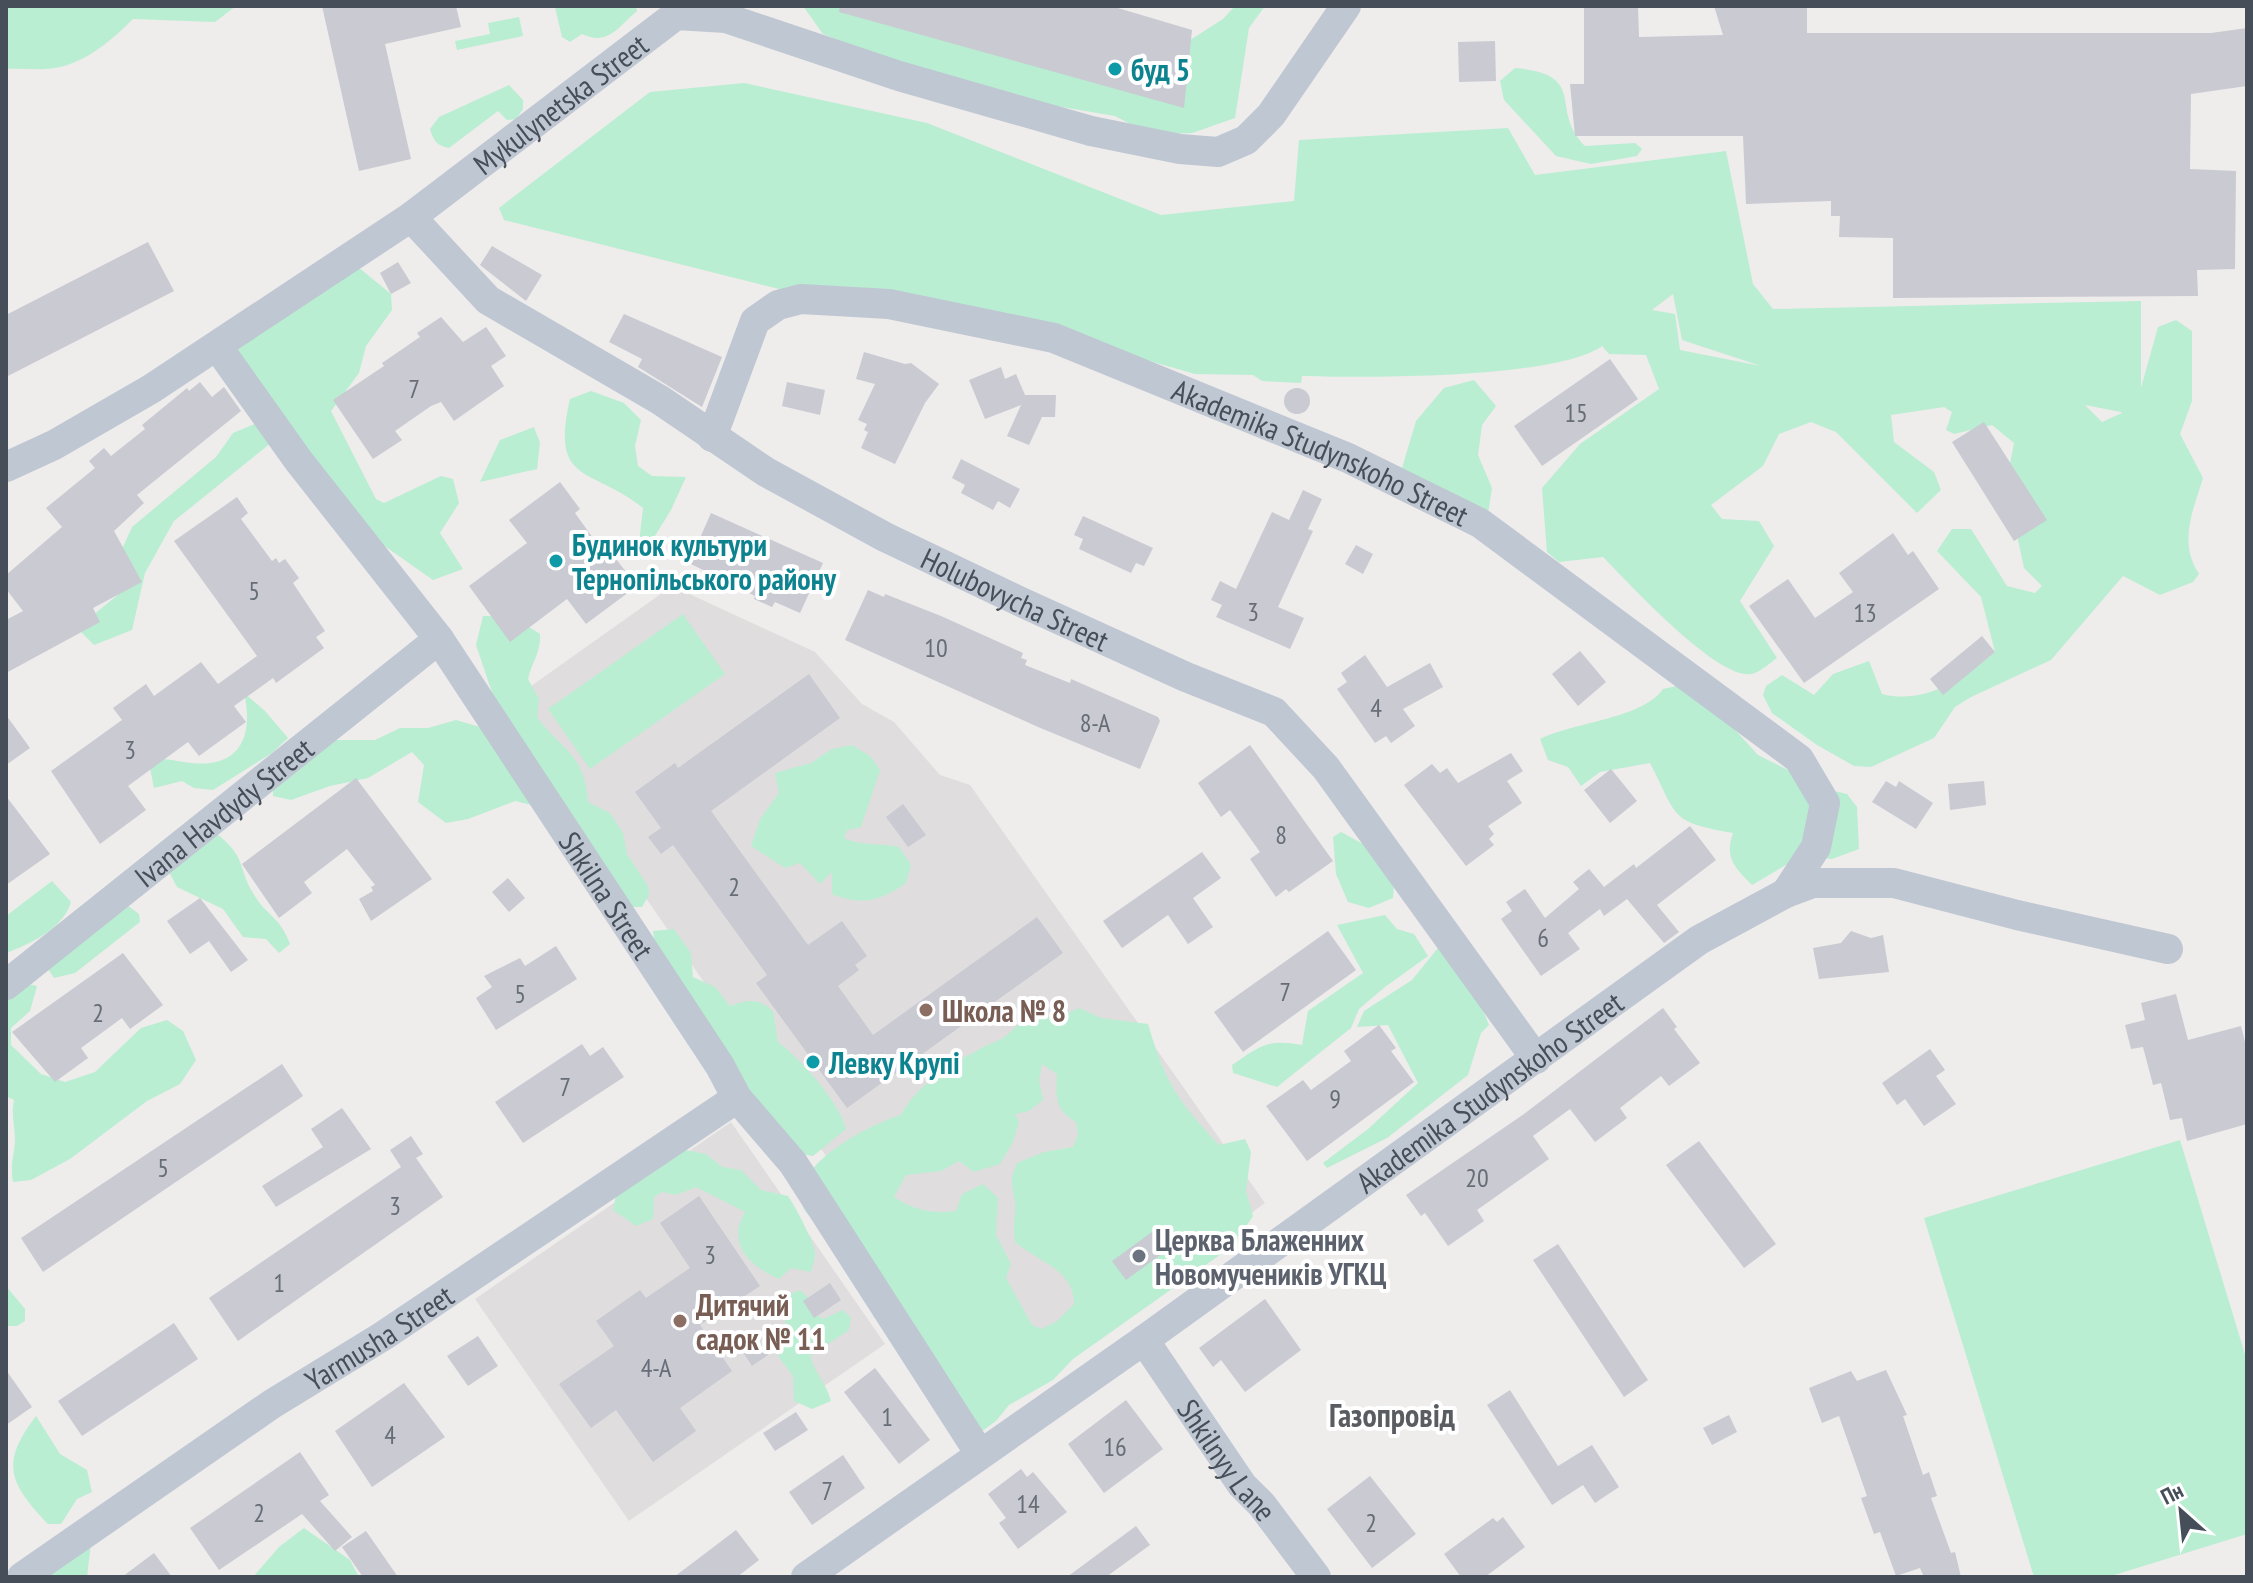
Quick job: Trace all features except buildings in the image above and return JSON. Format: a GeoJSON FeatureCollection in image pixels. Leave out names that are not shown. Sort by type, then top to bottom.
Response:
{"type":"FeatureCollection","features":[{"type":"Feature","properties":{"kind":"street","name":"Mykulynetska Street"},"geometry":{"type":"LineString","coordinates":[[6,467],[54,445],[217,346],[411,217],[676,15],[726,18],[899,76],[1091,131],[1180,149],[1218,152],[1246,140],[1271,115],[1346,6]]}},
{"type":"Feature","properties":{"kind":"street","name":"Holubovycha Street"},"geometry":{"type":"LineString","coordinates":[[411,217],[488,300],[660,400],[766,472],[885,537],[1172,671],[1274,712],[1326,768],[1536,1059]]}},
{"type":"Feature","properties":{"kind":"street","name":"Akademika Studynskoho Street"},"geometry":{"type":"LineString","coordinates":[[712,437],[755,321],[778,305],[801,299],[889,304],[1054,338],[1348,458],[1480,523],[1799,759],[1825,803],[1816,847],[1786,893]]}},
{"type":"Feature","properties":{"kind":"street","name":"Shkilna Street"},"geometry":{"type":"LineString","coordinates":[[217,346],[298,460],[439,639],[720,1066],[737,1098],[793,1163],[980,1454]]}},
{"type":"Feature","properties":{"kind":"street","name":"Ivana Havdydy Street"},"geometry":{"type":"LineString","coordinates":[[6,985],[439,639]]}},
{"type":"Feature","properties":{"kind":"street","name":"Akademika Studynskoho Street"},"geometry":{"type":"LineString","coordinates":[[806,1577],[1144,1340],[1699,940],[1786,893],[1813,883],[1894,883],[2168,949]]}},
{"type":"Feature","properties":{"kind":"street","name":"Yarmusha Street"},"geometry":{"type":"LineString","coordinates":[[22,1577],[272,1404],[383,1336],[737,1098]]}},
{"type":"Feature","properties":{"kind":"street","name":"Shkilnyy Lane"},"geometry":{"type":"LineString","coordinates":[[1144,1340],[1242,1485],[1262,1505],[1316,1577]]}},
{"type":"Feature","properties":{"kind":"shaded area","name":"Школа № 8"},"geometry":{"type":"Polygon","coordinates":[[[672,586],[815,652],[862,704],[894,722],[940,775],[970,785],[1265,1203],[1002,1396],[788,1104],[510,701],[672,586]]]}},
{"type":"Feature","properties":{"kind":"shaded area","name":"Дитячий садок № 11"},"geometry":{"type":"Polygon","coordinates":[[[731,1122],[885,1344],[629,1521],[475,1299],[731,1122]]]}},
{"type":"Feature","properties":{"kind":"green space"},"geometry":{"type":"Polygon","coordinates":[[[6,6],[236,6],[215,22],[133,19],[104,45],[70,64],[58,68],[6,69],[6,6]]]}},
{"type":"Feature","properties":{"kind":"green space"},"geometry":{"type":"Polygon","coordinates":[[[636,6],[637,11],[612,33],[599,38],[582,34],[570,42],[562,37],[555,7],[636,6]]]}},
{"type":"Feature","properties":{"kind":"green space"},"geometry":{"type":"Polygon","coordinates":[[[803,6],[1031,6],[1187,42],[1223,19],[1235,6],[1265,6],[1249,28],[1235,118],[1192,133],[1165,134],[1136,127],[1115,116],[1056,106],[910,70],[823,34],[803,6]]]}},
{"type":"Feature","properties":{"kind":"green space"},"geometry":{"type":"Polygon","coordinates":[[[519,17],[523,36],[457,50],[455,41],[490,34],[488,23],[519,17]]]}},
{"type":"Feature","properties":{"kind":"green space"},"geometry":{"type":"Polygon","coordinates":[[[1515,68],[1538,72],[1552,78],[1560,86],[1574,132],[1585,146],[1635,143],[1642,149],[1637,156],[1591,164],[1556,156],[1504,100],[1500,81],[1515,68]]]}},
{"type":"Feature","properties":{"kind":"green space"},"geometry":{"type":"Polygon","coordinates":[[[744,83],[927,123],[1161,215],[1294,201],[1299,140],[1508,128],[1535,175],[1726,151],[1753,284],[1773,309],[2141,301],[2141,388],[2158,327],[2176,320],[2192,331],[2192,401],[2180,434],[2203,478],[2188,538],[2189,550],[2199,574],[2193,582],[2160,595],[2123,576],[2051,660],[1955,707],[1934,738],[1871,767],[1854,766],[1817,745],[1772,713],[1763,695],[1766,686],[1782,675],[1814,695],[1833,674],[1869,661],[1882,694],[1913,696],[1957,680],[1995,652],[1981,597],[1937,551],[1952,529],[1971,529],[2007,586],[2035,593],[2042,586],[2024,568],[2006,484],[2014,443],[1992,425],[1954,434],[1946,430],[1952,412],[1944,407],[1891,415],[1894,442],[1934,472],[1941,490],[1917,513],[1836,432],[1811,422],[1779,434],[1763,466],[1711,505],[1722,519],[1759,521],[1774,546],[1740,601],[1777,658],[1751,674],[1736,671],[1696,646],[1603,557],[1559,562],[1547,552],[1542,488],[1580,444],[1659,389],[1646,355],[1609,354],[1602,346],[1579,357],[1503,371],[1412,376],[1302,376],[1301,383],[1262,381],[1253,375],[1195,374],[1004,319],[779,289],[504,220],[499,208],[650,92],[744,83]],[[1673,294],[1652,310],[1675,314],[1680,350],[1761,366],[1682,340],[1673,294]],[[2085,405],[2102,422],[2122,413],[2121,412],[2085,405]]]}},
{"type":"Feature","properties":{"kind":"green space"},"geometry":{"type":"Polygon","coordinates":[[[509,85],[523,100],[523,109],[516,119],[507,120],[498,111],[449,148],[441,146],[434,139],[430,129],[439,117],[509,85]]]}},
{"type":"Feature","properties":{"kind":"green space"},"geometry":{"type":"Polygon","coordinates":[[[358,267],[391,294],[392,310],[366,346],[359,373],[331,411],[376,499],[384,503],[441,476],[453,479],[459,503],[440,533],[463,569],[433,580],[356,526],[232,356],[257,329],[358,267]]]}},
{"type":"Feature","properties":{"kind":"green space"},"geometry":{"type":"Polygon","coordinates":[[[1474,380],[1496,406],[1482,425],[1478,455],[1492,488],[1487,520],[1402,468],[1416,421],[1444,388],[1474,380]]]}},
{"type":"Feature","properties":{"kind":"green space"},"geometry":{"type":"Polygon","coordinates":[[[591,391],[624,403],[641,420],[635,446],[638,466],[652,476],[686,477],[671,510],[643,555],[638,552],[643,508],[580,470],[571,461],[566,447],[565,427],[570,399],[591,391]]]}},
{"type":"Feature","properties":{"kind":"green space"},"geometry":{"type":"Polygon","coordinates":[[[269,418],[272,442],[174,521],[145,573],[132,630],[94,645],[77,628],[119,594],[127,574],[123,547],[132,527],[216,457],[233,433],[269,418]]]}},
{"type":"Feature","properties":{"kind":"green space"},"geometry":{"type":"Polygon","coordinates":[[[534,427],[540,443],[537,469],[480,482],[500,440],[534,427]]]}},
{"type":"Feature","properties":{"kind":"green space"},"geometry":{"type":"Polygon","coordinates":[[[683,614],[725,674],[590,769],[548,709],[683,614]]]}},
{"type":"Feature","properties":{"kind":"green space"},"geometry":{"type":"Polygon","coordinates":[[[483,616],[512,616],[540,634],[538,652],[528,679],[539,699],[537,717],[577,762],[586,785],[588,802],[610,813],[623,833],[627,854],[648,886],[649,895],[642,907],[623,907],[540,807],[515,801],[468,819],[446,823],[418,802],[424,765],[412,752],[368,778],[330,786],[291,800],[273,796],[273,779],[323,740],[375,740],[400,728],[428,728],[456,720],[490,730],[497,707],[476,645],[483,616]]]}},
{"type":"Feature","properties":{"kind":"green space"},"geometry":{"type":"Polygon","coordinates":[[[1677,686],[1705,697],[1758,755],[1826,789],[1847,794],[1857,807],[1859,849],[1832,859],[1801,856],[1752,885],[1733,862],[1730,849],[1733,833],[1697,825],[1678,814],[1650,763],[1600,772],[1581,786],[1568,767],[1548,760],[1540,739],[1624,714],[1653,699],[1663,689],[1677,686]]]}},
{"type":"Feature","properties":{"kind":"green space"},"geometry":{"type":"Polygon","coordinates":[[[244,693],[265,711],[288,738],[272,753],[213,790],[194,788],[182,781],[154,788],[148,758],[203,764],[223,760],[233,754],[240,746],[246,727],[244,693]]]}},
{"type":"Feature","properties":{"kind":"green space"},"geometry":{"type":"Polygon","coordinates":[[[852,745],[870,756],[880,770],[861,827],[847,830],[844,838],[899,847],[911,865],[906,883],[879,898],[862,901],[832,894],[832,872],[820,884],[800,863],[785,868],[751,846],[760,819],[779,793],[775,773],[811,763],[832,749],[852,745]]]}},
{"type":"Feature","properties":{"kind":"green space"},"geometry":{"type":"Polygon","coordinates":[[[1341,832],[1385,856],[1395,870],[1393,898],[1369,908],[1348,902],[1336,874],[1333,837],[1341,832]]]}},
{"type":"Feature","properties":{"kind":"green space"},"geometry":{"type":"Polygon","coordinates":[[[217,834],[233,850],[253,893],[286,935],[290,944],[279,953],[266,939],[243,937],[223,909],[177,887],[167,868],[217,834]]]}},
{"type":"Feature","properties":{"kind":"green space"},"geometry":{"type":"Polygon","coordinates":[[[52,881],[71,902],[67,912],[53,928],[6,953],[6,916],[52,881]]]}},
{"type":"Feature","properties":{"kind":"green space"},"geometry":{"type":"Polygon","coordinates":[[[124,903],[139,914],[140,922],[75,973],[54,978],[46,966],[124,903]]]}},
{"type":"Feature","properties":{"kind":"green space"},"geometry":{"type":"Polygon","coordinates":[[[1385,915],[1397,929],[1414,934],[1428,956],[1359,1009],[1351,1028],[1277,1087],[1233,1073],[1232,1065],[1265,1045],[1302,1045],[1308,1011],[1363,973],[1337,925],[1385,915]]]}},
{"type":"Feature","properties":{"kind":"green space"},"geometry":{"type":"Polygon","coordinates":[[[674,929],[691,953],[693,977],[715,987],[730,1006],[753,1001],[773,1011],[778,1042],[808,1070],[836,1107],[846,1129],[813,1156],[790,1152],[656,956],[653,931],[674,929]]]}},
{"type":"Feature","properties":{"kind":"green space"},"geometry":{"type":"Polygon","coordinates":[[[1438,948],[1478,998],[1489,1025],[1481,1033],[1468,1075],[1387,1138],[1327,1168],[1323,1163],[1368,1129],[1418,1083],[1388,1025],[1357,1027],[1364,1011],[1412,980],[1438,948]]]}},
{"type":"Feature","properties":{"kind":"green space"},"geometry":{"type":"Polygon","coordinates":[[[18,982],[37,986],[30,1011],[11,1028],[11,1045],[41,1074],[65,1082],[95,1072],[141,1028],[167,1020],[183,1031],[196,1060],[180,1084],[147,1101],[70,1159],[31,1180],[13,1182],[14,1100],[6,1096],[6,988],[18,982]]]}},
{"type":"Feature","properties":{"kind":"green space"},"geometry":{"type":"Polygon","coordinates":[[[1079,1008],[1101,1018],[1148,1024],[1167,1077],[1193,1116],[1219,1145],[1245,1139],[1251,1152],[1246,1191],[1253,1216],[1247,1225],[1248,1235],[1073,1359],[1053,1380],[1009,1405],[996,1421],[981,1432],[873,1316],[875,1303],[829,1235],[805,1211],[801,1194],[806,1178],[818,1163],[852,1137],[901,1115],[915,1095],[945,1070],[1003,1038],[1031,1015],[1036,1013],[1054,1019],[1079,1008]],[[1042,1064],[1039,1080],[1043,1100],[1029,1111],[1015,1114],[1019,1122],[1013,1142],[1000,1164],[974,1172],[959,1161],[941,1171],[906,1175],[894,1197],[924,1210],[956,1211],[962,1194],[983,1184],[998,1198],[996,1235],[1011,1264],[1006,1278],[1032,1325],[1042,1329],[1057,1321],[1074,1304],[1072,1292],[1061,1274],[1015,1242],[1012,1179],[1017,1163],[1044,1152],[1073,1147],[1078,1135],[1076,1122],[1060,1107],[1057,1074],[1042,1064]]]}},
{"type":"Feature","properties":{"kind":"green space"},"geometry":{"type":"Polygon","coordinates":[[[2180,1140],[2247,1361],[2247,1534],[2108,1577],[2034,1577],[1924,1218],[2180,1140]]]}},
{"type":"Feature","properties":{"kind":"green space"},"geometry":{"type":"Polygon","coordinates":[[[680,1149],[706,1154],[722,1167],[741,1170],[761,1190],[788,1196],[814,1247],[811,1272],[791,1268],[779,1279],[759,1268],[750,1261],[740,1244],[738,1234],[745,1212],[696,1187],[676,1195],[662,1192],[654,1197],[653,1219],[636,1226],[613,1210],[617,1191],[680,1149]]]}},
{"type":"Feature","properties":{"kind":"green space"},"geometry":{"type":"Polygon","coordinates":[[[6,1286],[25,1309],[25,1321],[17,1326],[6,1326],[6,1286]]]}},
{"type":"Feature","properties":{"kind":"green space"},"geometry":{"type":"Polygon","coordinates":[[[800,1290],[814,1303],[815,1314],[823,1319],[843,1310],[851,1318],[849,1330],[810,1356],[831,1401],[812,1409],[794,1401],[793,1376],[778,1356],[786,1327],[782,1297],[800,1290]]]}},
{"type":"Feature","properties":{"kind":"green space"},"geometry":{"type":"Polygon","coordinates":[[[36,1416],[60,1454],[87,1470],[92,1492],[77,1499],[61,1524],[48,1524],[35,1510],[14,1472],[17,1447],[36,1416]]]}},
{"type":"Feature","properties":{"kind":"green space"},"geometry":{"type":"Polygon","coordinates":[[[304,1528],[350,1560],[359,1577],[253,1577],[279,1547],[304,1528]]]}},
{"type":"Feature","properties":{"kind":"green space"},"geometry":{"type":"Polygon","coordinates":[[[91,1543],[87,1577],[32,1577],[91,1543]]]}},
{"type":"Feature","properties":{"kind":"place","name":"буд 5"},"geometry":{"type":"Point","coordinates":[1115,69]}},
{"type":"Feature","properties":{"kind":"place","name":"Будинок культури Тернопільського району"},"geometry":{"type":"Point","coordinates":[556,561]}},
{"type":"Feature","properties":{"kind":"place","name":"Школа № 8"},"geometry":{"type":"Point","coordinates":[926,1010]}},
{"type":"Feature","properties":{"kind":"place","name":"Левку Крупі"},"geometry":{"type":"Point","coordinates":[813,1062]}},
{"type":"Feature","properties":{"kind":"place","name":"Церква Блаженних Новомучеників УГКЦ"},"geometry":{"type":"Point","coordinates":[1139,1256]}},
{"type":"Feature","properties":{"kind":"place","name":"Дитячий садок № 11"},"geometry":{"type":"Point","coordinates":[680,1321]}},
{"type":"Feature","properties":{"kind":"district","name":"Газопровід"},"geometry":{"type":"Point","coordinates":[1392,1415]}}]}
